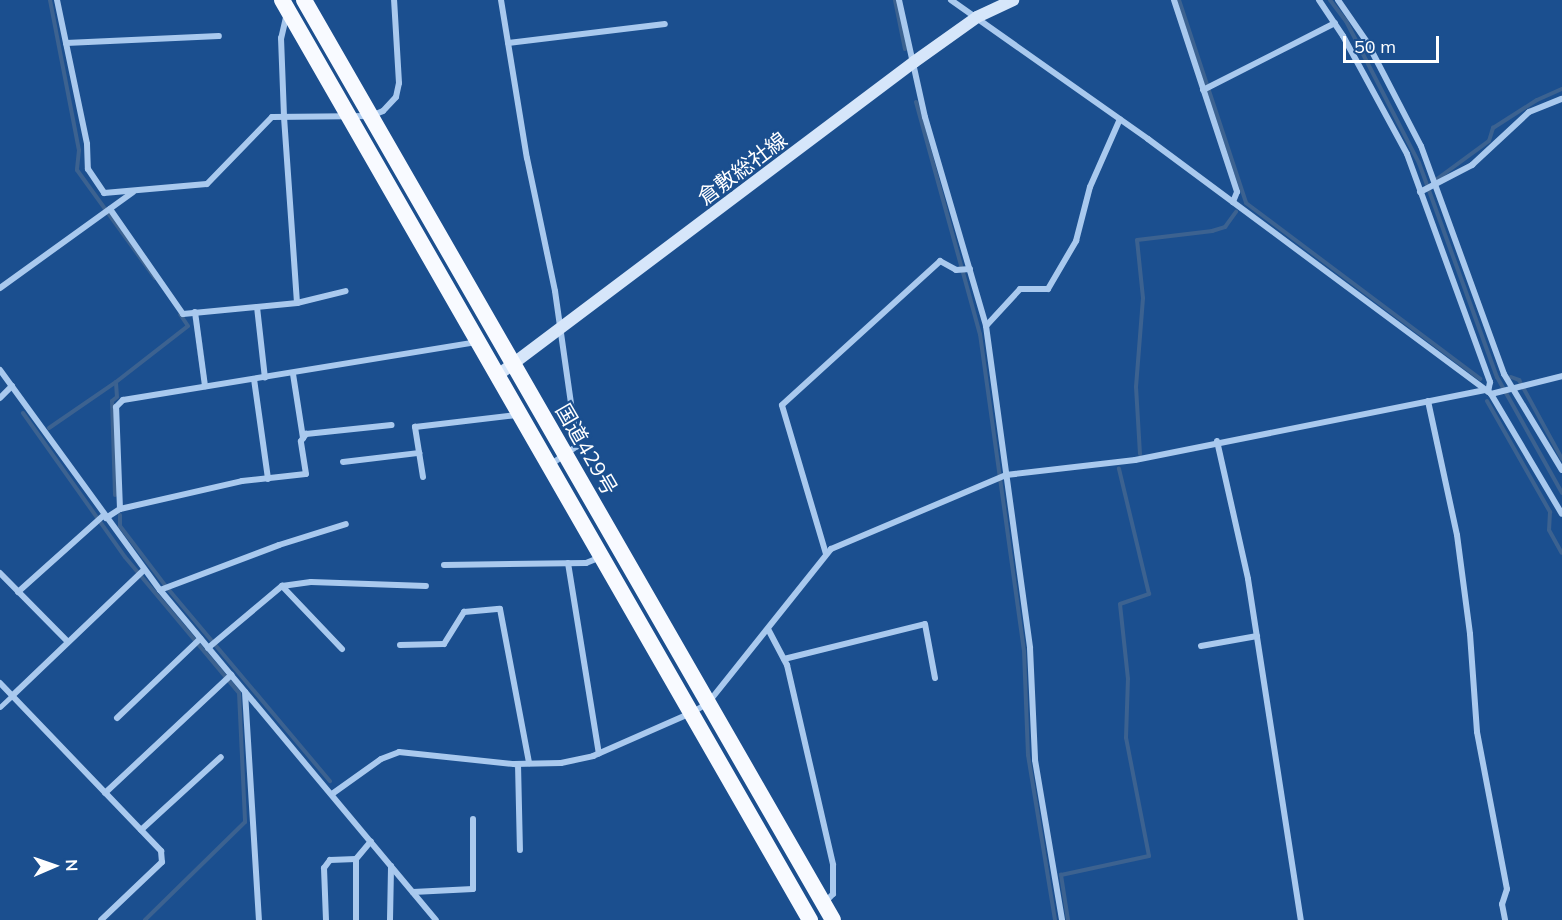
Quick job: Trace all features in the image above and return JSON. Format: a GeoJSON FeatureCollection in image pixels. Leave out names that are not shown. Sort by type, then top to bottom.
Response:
{"type":"FeatureCollection","features":[{"type":"Feature","properties":{"kind":"highway","name":"国道429号"},"geometry":{"type":"LineString","coordinates":[[304,0],[832,920]]}},
{"type":"Feature","properties":{"kind":"highway","name":"国道429号"},"geometry":{"type":"LineString","coordinates":[[285,5],[810,920]]}},
{"type":"Feature","properties":{"kind":"main road","name":"倉敷総社線"},"geometry":{"type":"LineString","coordinates":[[498,375],[914,62],[977,17],[1014,0]]}},
{"type":"Feature","properties":{"kind":"street"},"geometry":{"type":"LineString","coordinates":[[57,0],[87,144],[88,169],[104,194],[207,184],[272,117],[348,114],[371,116],[383,111],[396,97],[398,90],[400,51],[394,0]]}},
{"type":"Feature","properties":{"kind":"street"},"geometry":{"type":"LineString","coordinates":[[501,0],[561,329],[577,446],[549,465]]}},
{"type":"Feature","properties":{"kind":"street"},"geometry":{"type":"LineString","coordinates":[[899,0],[925,117],[986,327],[1002,477],[1030,648],[1035,760],[1062,920]]}},
{"type":"Feature","properties":{"kind":"street"},"geometry":{"type":"LineString","coordinates":[[951,0],[1233,202],[1488,392],[1562,514]]}},
{"type":"Feature","properties":{"kind":"street"},"geometry":{"type":"LineString","coordinates":[[1174,0],[1207,88],[1237,192],[1233,202]]}},
{"type":"Feature","properties":{"kind":"street"},"geometry":{"type":"LineString","coordinates":[[1338,0],[1392,90],[1434,187],[1488,339],[1562,470]]}},
{"type":"Feature","properties":{"kind":"street"},"geometry":{"type":"LineString","coordinates":[[1320,1],[1335,23],[1407,154],[1490,382],[1488,392]]}},
{"type":"Feature","properties":{"kind":"street"},"geometry":{"type":"LineString","coordinates":[[285,5],[281,38],[284,117],[297,303]]}},
{"type":"Feature","properties":{"kind":"street"},"geometry":{"type":"LineString","coordinates":[[1207,88],[1335,23]]}},
{"type":"Feature","properties":{"kind":"street"},"geometry":{"type":"LineString","coordinates":[[508,44],[666,24]]}},
{"type":"Feature","properties":{"kind":"street"},"geometry":{"type":"LineString","coordinates":[[66,43],[219,36]]}},
{"type":"Feature","properties":{"kind":"street"},"geometry":{"type":"LineString","coordinates":[[1422,191],[1434,187],[1473,165],[1529,112],[1562,99]]}},
{"type":"Feature","properties":{"kind":"street"},"geometry":{"type":"LineString","coordinates":[[986,327],[1020,289],[1048,289],[1076,241],[1090,187],[1120,120]]}},
{"type":"Feature","properties":{"kind":"street"},"geometry":{"type":"LineString","coordinates":[[0,288],[135,191]]}},
{"type":"Feature","properties":{"kind":"street"},"geometry":{"type":"LineString","coordinates":[[108,210],[183,314],[297,303],[346,291]]}},
{"type":"Feature","properties":{"kind":"street"},"geometry":{"type":"LineString","coordinates":[[826,554],[782,405],[940,261],[960,270],[969,269]]}},
{"type":"Feature","properties":{"kind":"street"},"geometry":{"type":"LineString","coordinates":[[257,307],[265,378]]}},
{"type":"Feature","properties":{"kind":"street"},"geometry":{"type":"LineString","coordinates":[[195,312],[205,386]]}},
{"type":"Feature","properties":{"kind":"street"},"geometry":{"type":"LineString","coordinates":[[120,509],[116,407],[123,400],[293,374],[327,365],[479,341]]}},
{"type":"Feature","properties":{"kind":"street"},"geometry":{"type":"LineString","coordinates":[[0,370],[141,573],[160,590],[198,641],[211,645],[228,678],[245,691],[436,920]]}},
{"type":"Feature","properties":{"kind":"street"},"geometry":{"type":"LineString","coordinates":[[18,592],[102,518],[120,509],[268,478],[306,474],[293,374]]}},
{"type":"Feature","properties":{"kind":"street"},"geometry":{"type":"LineString","coordinates":[[332,794],[381,759],[399,752],[518,764],[561,763],[599,754],[691,713],[708,703],[826,554],[1002,477],[1135,460],[1217,441],[1428,401],[1499,391],[1562,376]]}},
{"type":"Feature","properties":{"kind":"street"},"geometry":{"type":"LineString","coordinates":[[254,379],[268,478]]}},
{"type":"Feature","properties":{"kind":"street"},"geometry":{"type":"LineString","coordinates":[[0,398],[12,386]]}},
{"type":"Feature","properties":{"kind":"street"},"geometry":{"type":"LineString","coordinates":[[1428,401],[1457,535],[1470,634],[1477,732],[1507,889],[1502,904],[1505,920]]}},
{"type":"Feature","properties":{"kind":"street"},"geometry":{"type":"LineString","coordinates":[[423,477],[415,428],[520,414]]}},
{"type":"Feature","properties":{"kind":"street"},"geometry":{"type":"LineString","coordinates":[[303,438],[306,434],[392,425]]}},
{"type":"Feature","properties":{"kind":"street"},"geometry":{"type":"LineString","coordinates":[[1217,441],[1257,636],[1301,920]]}},
{"type":"Feature","properties":{"kind":"street"},"geometry":{"type":"LineString","coordinates":[[343,462],[419,453]]}},
{"type":"Feature","properties":{"kind":"street"},"geometry":{"type":"LineString","coordinates":[[160,590],[279,545],[346,525]]}},
{"type":"Feature","properties":{"kind":"street"},"geometry":{"type":"LineString","coordinates":[[444,565],[586,563],[601,556]]}},
{"type":"Feature","properties":{"kind":"street"},"geometry":{"type":"LineString","coordinates":[[568,563],[599,754]]}},
{"type":"Feature","properties":{"kind":"street"},"geometry":{"type":"LineString","coordinates":[[0,573],[67,641]]}},
{"type":"Feature","properties":{"kind":"street"},"geometry":{"type":"LineString","coordinates":[[12,696],[67,641],[141,573]]}},
{"type":"Feature","properties":{"kind":"street"},"geometry":{"type":"LineString","coordinates":[[211,645],[282,586],[311,582],[426,586]]}},
{"type":"Feature","properties":{"kind":"street"},"geometry":{"type":"LineString","coordinates":[[282,586],[342,649]]}},
{"type":"Feature","properties":{"kind":"street"},"geometry":{"type":"LineString","coordinates":[[400,645],[444,644],[464,612],[500,609],[529,764]]}},
{"type":"Feature","properties":{"kind":"street"},"geometry":{"type":"LineString","coordinates":[[784,658],[925,624],[934,678]]}},
{"type":"Feature","properties":{"kind":"street"},"geometry":{"type":"LineString","coordinates":[[768,629],[784,658],[833,865],[833,894],[823,904]]}},
{"type":"Feature","properties":{"kind":"street"},"geometry":{"type":"LineString","coordinates":[[1201,646],[1257,636]]}},
{"type":"Feature","properties":{"kind":"street"},"geometry":{"type":"LineString","coordinates":[[117,718],[198,641]]}},
{"type":"Feature","properties":{"kind":"street"},"geometry":{"type":"LineString","coordinates":[[105,793],[228,678]]}},
{"type":"Feature","properties":{"kind":"street"},"geometry":{"type":"LineString","coordinates":[[0,683],[161,851],[162,862],[101,920]]}},
{"type":"Feature","properties":{"kind":"street"},"geometry":{"type":"LineString","coordinates":[[245,691],[259,920]]}},
{"type":"Feature","properties":{"kind":"street"},"geometry":{"type":"LineString","coordinates":[[141,830],[221,757]]}},
{"type":"Feature","properties":{"kind":"street"},"geometry":{"type":"LineString","coordinates":[[518,764],[520,850]]}},
{"type":"Feature","properties":{"kind":"street"},"geometry":{"type":"LineString","coordinates":[[413,892],[473,889],[473,819]]}},
{"type":"Feature","properties":{"kind":"street"},"geometry":{"type":"LineString","coordinates":[[356,920],[356,859],[371,841]]}},
{"type":"Feature","properties":{"kind":"street"},"geometry":{"type":"LineString","coordinates":[[326,920],[324,868],[330,860],[356,859]]}},
{"type":"Feature","properties":{"kind":"street"},"geometry":{"type":"LineString","coordinates":[[390,920],[391,865]]}},
{"type":"Feature","properties":{"kind":"lane"},"geometry":{"type":"LineString","coordinates":[[0,707],[12,696]]}},
{"type":"Feature","properties":{"kind":"waterway"},"geometry":{"type":"LineString","coordinates":[[50,0],[79,150],[77,170],[155,278]]}},
{"type":"Feature","properties":{"kind":"waterway"},"geometry":{"type":"LineString","coordinates":[[895,0],[905,49]]}},
{"type":"Feature","properties":{"kind":"waterway"},"geometry":{"type":"LineString","coordinates":[[1179,0],[1246,203],[1480,379]]}},
{"type":"Feature","properties":{"kind":"waterway"},"geometry":{"type":"LineString","coordinates":[[1330,0],[1346,21],[1419,163],[1497,377],[1562,493]]}},
{"type":"Feature","properties":{"kind":"waterway"},"geometry":{"type":"LineString","coordinates":[[1437,179],[1489,141],[1493,128],[1537,100],[1562,89]]}},
{"type":"Feature","properties":{"kind":"waterway"},"geometry":{"type":"LineString","coordinates":[[916,102],[980,334],[1024,651],[1028,755],[1055,920]]}},
{"type":"Feature","properties":{"kind":"waterway"},"geometry":{"type":"LineString","coordinates":[[1140,454],[1136,387],[1143,298],[1137,240],[1212,231],[1225,227],[1236,212]]}},
{"type":"Feature","properties":{"kind":"waterway"},"geometry":{"type":"LineString","coordinates":[[115,495],[112,401],[117,397],[116,382],[188,326],[180,314]]}},
{"type":"Feature","properties":{"kind":"waterway"},"geometry":{"type":"LineString","coordinates":[[1511,377],[1519,380],[1562,459]]}},
{"type":"Feature","properties":{"kind":"waterway"},"geometry":{"type":"LineString","coordinates":[[49,428],[116,382]]}},
{"type":"Feature","properties":{"kind":"waterway"},"geometry":{"type":"LineString","coordinates":[[1487,401],[1550,512],[1549,530],[1562,553]]}},
{"type":"Feature","properties":{"kind":"waterway"},"geometry":{"type":"LineString","coordinates":[[23,413],[125,557],[239,693],[245,822],[145,920]]}},
{"type":"Feature","properties":{"kind":"waterway"},"geometry":{"type":"LineString","coordinates":[[1068,920],[1061,875],[1149,856],[1126,738],[1128,679],[1120,604],[1149,594],[1119,469]]}},
{"type":"Feature","properties":{"kind":"waterway"},"geometry":{"type":"LineString","coordinates":[[120,515],[120,526],[165,585]]}},
{"type":"Feature","properties":{"kind":"waterway"},"geometry":{"type":"LineString","coordinates":[[169,590],[330,781]]}}]}
